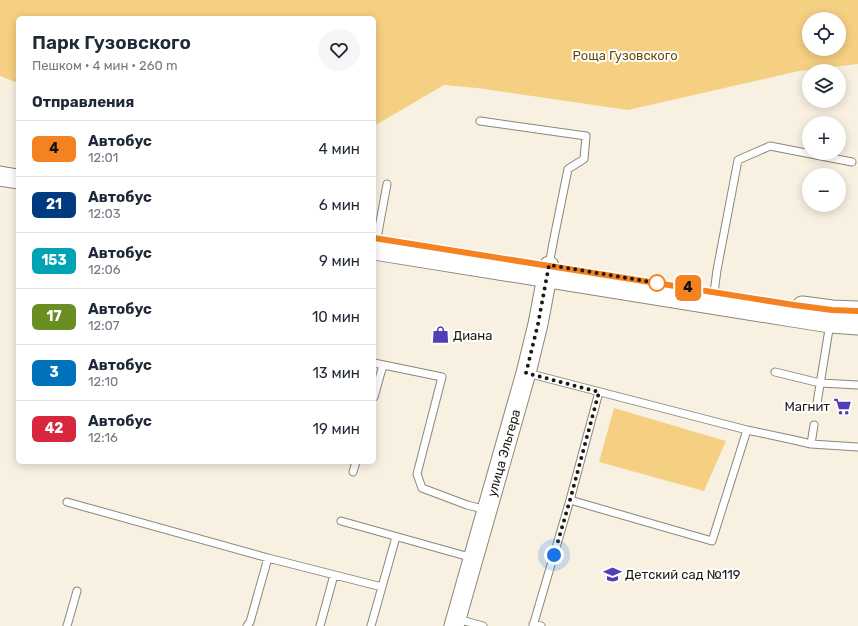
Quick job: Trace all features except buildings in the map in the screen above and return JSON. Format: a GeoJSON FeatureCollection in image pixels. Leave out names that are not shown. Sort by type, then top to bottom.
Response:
{"type":"FeatureCollection","features":[{"type":"Feature","properties":{"kind":"main road"},"geometry":{"type":"LineString","coordinates":[[0,176],[16,179]]}},
{"type":"Feature","properties":{"kind":"main road"},"geometry":{"type":"LineString","coordinates":[[0,189],[16,192]]}},
{"type":"Feature","properties":{"kind":"main road"},"geometry":{"type":"LineString","coordinates":[[376,244],[831,317],[858,325]]}},
{"type":"Feature","properties":{"kind":"main road","name":"улица Эльгера"},"geometry":{"type":"LineString","coordinates":[[456,622],[526,373],[538,324],[548,271]]}},
{"type":"Feature","properties":{"kind":"main road"},"geometry":{"type":"LineString","coordinates":[[831,317],[858,311]]}},
{"type":"Feature","properties":{"kind":"lane"},"geometry":{"type":"LineString","coordinates":[[480,121],[586,136],[584,159],[568,169],[548,271]]}},
{"type":"Feature","properties":{"kind":"lane"},"geometry":{"type":"LineString","coordinates":[[713,299],[738,160],[770,146],[852,162]]}},
{"type":"Feature","properties":{"kind":"lane"},"geometry":{"type":"LineString","coordinates":[[376,239],[387,184]]}},
{"type":"Feature","properties":{"kind":"lane"},"geometry":{"type":"LineString","coordinates":[[817,403],[831,317]]}},
{"type":"Feature","properties":{"kind":"lane"},"geometry":{"type":"LineString","coordinates":[[376,364],[442,377],[417,474],[422,488],[468,505],[487,510]]}},
{"type":"Feature","properties":{"kind":"lane"},"geometry":{"type":"LineString","coordinates":[[376,390],[383,365]]}},
{"type":"Feature","properties":{"kind":"lane"},"geometry":{"type":"LineString","coordinates":[[775,372],[820,383],[858,385]]}},
{"type":"Feature","properties":{"kind":"lane"},"geometry":{"type":"LineString","coordinates":[[526,373],[747,430],[811,444],[858,447]]}},
{"type":"Feature","properties":{"kind":"lane"},"geometry":{"type":"LineString","coordinates":[[541,626],[533,625],[570,500],[599,392]]}},
{"type":"Feature","properties":{"kind":"lane"},"geometry":{"type":"LineString","coordinates":[[811,444],[814,425]]}},
{"type":"Feature","properties":{"kind":"lane"},"geometry":{"type":"LineString","coordinates":[[570,500],[712,541],[747,430]]}},
{"type":"Feature","properties":{"kind":"lane"},"geometry":{"type":"LineString","coordinates":[[353,472],[355,464]]}},
{"type":"Feature","properties":{"kind":"lane"},"geometry":{"type":"LineString","coordinates":[[67,502],[268,558],[382,587]]}},
{"type":"Feature","properties":{"kind":"lane"},"geometry":{"type":"LineString","coordinates":[[341,521],[473,558]]}},
{"type":"Feature","properties":{"kind":"lane"},"geometry":{"type":"LineString","coordinates":[[371,626],[396,536]]}},
{"type":"Feature","properties":{"kind":"lane"},"geometry":{"type":"LineString","coordinates":[[247,626],[250,622],[268,558]]}},
{"type":"Feature","properties":{"kind":"lane"},"geometry":{"type":"LineString","coordinates":[[320,626],[334,575]]}},
{"type":"Feature","properties":{"kind":"lane"},"geometry":{"type":"LineString","coordinates":[[67,626],[77,591]]}},
{"type":"Feature","properties":{"kind":"lane"},"geometry":{"type":"LineString","coordinates":[[456,622],[483,626]]}},
{"type":"Feature","properties":{"kind":"green space","name":"Роща Гузовского"},"geometry":{"type":"Polygon","coordinates":[[[0,0],[858,0],[858,64],[846,65],[846,64],[802,64],[802,71],[628,110],[477,88],[444,85],[376,125],[376,16],[16,16],[16,82],[0,76],[0,0]]]}},
{"type":"Feature","properties":{"kind":"green space"},"geometry":{"type":"Polygon","coordinates":[[[614,408],[726,441],[704,491],[599,462],[614,408]]]}},
{"type":"Feature","properties":{"kind":"bus line","name":"4"},"geometry":{"type":"LineString","coordinates":[[376,238],[794,305],[832,310],[858,311]]}},
{"type":"Feature","properties":{"kind":"place","name":"Диана"},"geometry":{"type":"Point","coordinates":[440,335]}},
{"type":"Feature","properties":{"kind":"place","name":"Магнит"},"geometry":{"type":"Point","coordinates":[843,406]}},
{"type":"Feature","properties":{"kind":"place","name":"Детский сад №119"},"geometry":{"type":"Point","coordinates":[612,574]}},
{"type":"Feature","properties":{"kind":"route"},"geometry":{"type":"LineString","coordinates":[[554,555],[599,392],[526,373],[545,293],[549,265],[657,283]]}}]}
